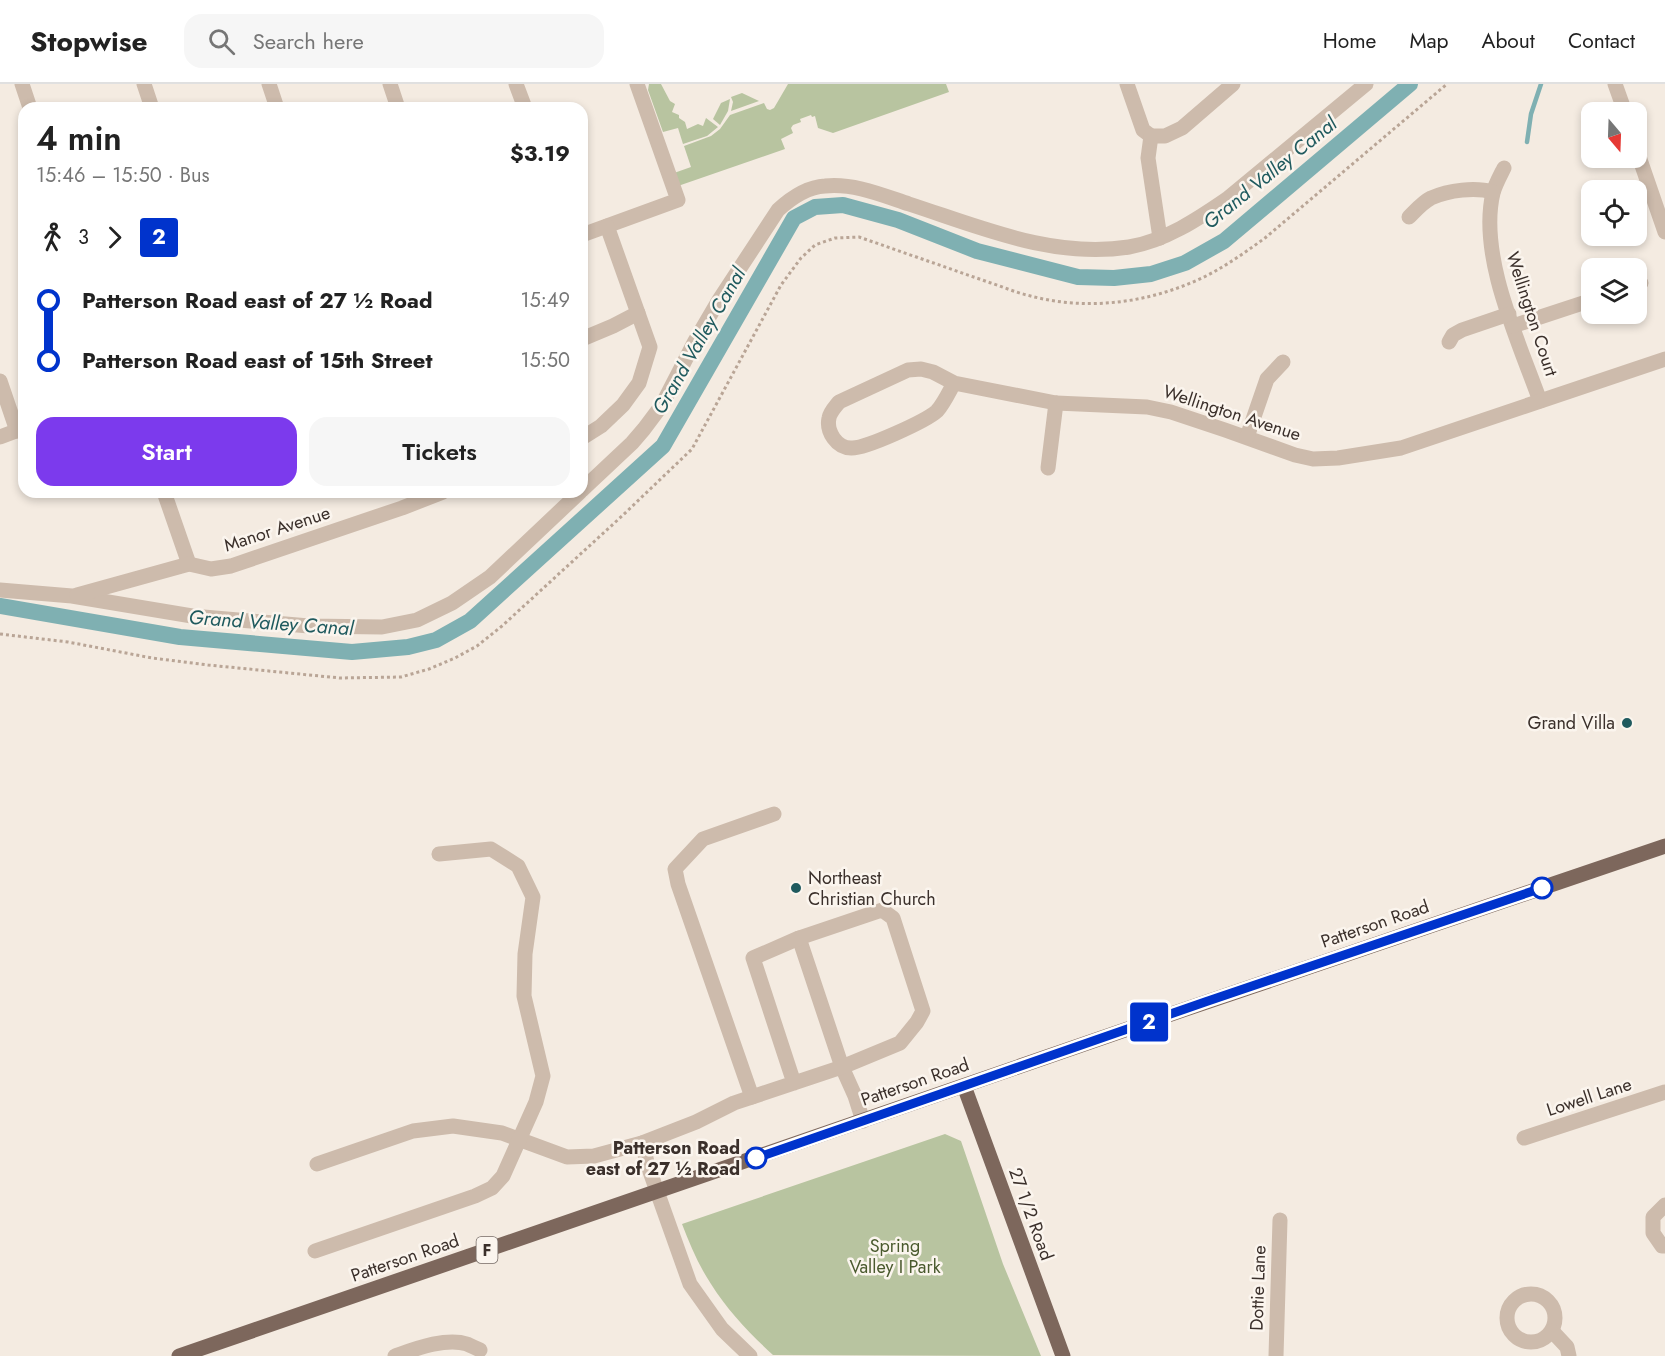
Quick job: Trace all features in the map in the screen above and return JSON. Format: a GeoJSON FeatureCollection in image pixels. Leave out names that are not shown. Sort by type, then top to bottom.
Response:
{"type":"FeatureCollection","features":[{"type":"Feature","properties":{"kind":"main road","name":"Patterson Road"},"geometry":{"type":"LineString","coordinates":[[186,1355],[1194,1006],[1665,846]]}},
{"type":"Feature","properties":{"kind":"main road","name":"27 1/2 Road"},"geometry":{"type":"LineString","coordinates":[[964,1086],[1063,1356]]}},
{"type":"Feature","properties":{"kind":"street"},"geometry":{"type":"LineString","coordinates":[[22,84],[28,102]]}},
{"type":"Feature","properties":{"kind":"street"},"geometry":{"type":"LineString","coordinates":[[144,84],[151,102]]}},
{"type":"Feature","properties":{"kind":"street"},"geometry":{"type":"LineString","coordinates":[[269,84],[276,102]]}},
{"type":"Feature","properties":{"kind":"street"},"geometry":{"type":"LineString","coordinates":[[390,84],[396,102]]}},
{"type":"Feature","properties":{"kind":"street"},"geometry":{"type":"LineString","coordinates":[[516,84],[523,102]]}},
{"type":"Feature","properties":{"kind":"street"},"geometry":{"type":"LineString","coordinates":[[588,233],[678,200],[637,84]]}},
{"type":"Feature","properties":{"kind":"street"},"geometry":{"type":"LineString","coordinates":[[1127,84],[1143,129],[1151,136],[1165,136],[1182,128],[1233,84]]}},
{"type":"Feature","properties":{"kind":"street"},"geometry":{"type":"LineString","coordinates":[[588,484],[644,429],[662,405],[719,300],[768,224],[791,198],[807,190],[824,186],[858,188],[1014,238],[1047,246],[1080,250],[1144,244],[1203,215],[1227,199],[1366,84]]}},
{"type":"Feature","properties":{"kind":"street"},"geometry":{"type":"LineString","coordinates":[[1615,84],[1621,102]]}},
{"type":"Feature","properties":{"kind":"street"},"geometry":{"type":"LineString","coordinates":[[1151,136],[1148,158],[1160,238]]}},
{"type":"Feature","properties":{"kind":"street","name":"Wellington Court"},"geometry":{"type":"LineString","coordinates":[[1504,168],[1493,192],[1490,222],[1491,250],[1497,279],[1540,401]]}},
{"type":"Feature","properties":{"kind":"street"},"geometry":{"type":"LineString","coordinates":[[1643,168],[1665,232]]}},
{"type":"Feature","properties":{"kind":"street"},"geometry":{"type":"LineString","coordinates":[[1409,217],[1430,199],[1443,194],[1482,189],[1493,192]]}},
{"type":"Feature","properties":{"kind":"street"},"geometry":{"type":"LineString","coordinates":[[588,434],[601,426],[624,405],[639,383],[650,347],[607,226]]}},
{"type":"Feature","properties":{"kind":"street"},"geometry":{"type":"LineString","coordinates":[[1449,342],[1453,335],[1462,330],[1581,303]]}},
{"type":"Feature","properties":{"kind":"street"},"geometry":{"type":"LineString","coordinates":[[588,337],[613,327],[638,313]]}},
{"type":"Feature","properties":{"kind":"street","name":"Wellington Avenue"},"geometry":{"type":"LineString","coordinates":[[954,383],[937,411],[922,422],[861,447],[850,449],[839,444],[832,436],[828,419],[838,402],[908,370],[921,369],[933,372],[954,383],[1056,403],[1147,406],[1247,437],[1295,455],[1313,459],[1338,458],[1401,448],[1665,359]]}},
{"type":"Feature","properties":{"kind":"street"},"geometry":{"type":"LineString","coordinates":[[1247,437],[1267,379],[1283,362]]}},
{"type":"Feature","properties":{"kind":"street"},"geometry":{"type":"LineString","coordinates":[[0,381],[18,423]]}},
{"type":"Feature","properties":{"kind":"street"},"geometry":{"type":"LineString","coordinates":[[1048,468],[1056,403]]}},
{"type":"Feature","properties":{"kind":"street"},"geometry":{"type":"LineString","coordinates":[[0,437],[18,431]]}},
{"type":"Feature","properties":{"kind":"street"},"geometry":{"type":"LineString","coordinates":[[72,596],[189,564],[166,498]]}},
{"type":"Feature","properties":{"kind":"street","name":"Manor Avenue"},"geometry":{"type":"LineString","coordinates":[[189,564],[211,570],[231,566],[428,498]]}},
{"type":"Feature","properties":{"kind":"street"},"geometry":{"type":"LineString","coordinates":[[0,590],[72,596],[192,616],[297,625],[382,627],[417,620],[452,603],[490,577],[574,498]]}},
{"type":"Feature","properties":{"kind":"street"},"geometry":{"type":"LineString","coordinates":[[752,1097],[678,884],[675,869],[703,839],[774,814]]}},
{"type":"Feature","properties":{"kind":"street"},"geometry":{"type":"LineString","coordinates":[[315,1251],[475,1196],[492,1188],[504,1176],[536,1102],[543,1076],[524,996],[525,954],[534,897],[518,866],[490,849],[440,854]]}},
{"type":"Feature","properties":{"kind":"street"},"geometry":{"type":"LineString","coordinates":[[317,1164],[413,1131],[453,1126],[502,1133],[567,1157],[594,1156],[642,1143],[696,1122],[734,1103],[794,1083],[842,1067],[900,1043],[923,1011],[893,918],[882,910],[799,938],[753,958],[794,1083]]}},
{"type":"Feature","properties":{"kind":"street"},"geometry":{"type":"LineString","coordinates":[[799,938],[842,1067],[863,1121]]}},
{"type":"Feature","properties":{"kind":"street","name":"Lowell Lane"},"geometry":{"type":"LineString","coordinates":[[1524,1138],[1665,1092]]}},
{"type":"Feature","properties":{"kind":"street"},"geometry":{"type":"LineString","coordinates":[[642,1143],[690,1284],[722,1329],[750,1356]]}},
{"type":"Feature","properties":{"kind":"street"},"geometry":{"type":"LineString","coordinates":[[1665,1205],[1653,1217],[1653,1233],[1662,1246],[1665,1246]]}},
{"type":"Feature","properties":{"kind":"street","name":"Dottie Lane"},"geometry":{"type":"LineString","coordinates":[[1276,1356],[1280,1220]]}},
{"type":"Feature","properties":{"kind":"street"},"geometry":{"type":"LineString","coordinates":[[1552,1331],[1566,1347],[1569,1356]]}},
{"type":"Feature","properties":{"kind":"street"},"geometry":{"type":"LineString","coordinates":[[395,1356],[443,1343],[465,1343],[480,1350]]}},
{"type":"Feature","properties":{"kind":"path"},"geometry":{"type":"LineString","coordinates":[[0,634],[68,642],[152,658],[340,678],[401,677],[429,669],[477,646],[502,626],[692,449],[781,285],[801,258],[815,245],[835,238],[859,237],[1027,296],[1060,302],[1115,303],[1142,298],[1208,275],[1237,258],[1447,84]]}},
{"type":"Feature","properties":{"kind":"green space"},"geometry":{"type":"Polygon","coordinates":[[[649,84],[661,84],[670,101],[675,104],[672,112],[679,115],[687,129],[698,124],[703,126],[706,118],[718,127],[707,136],[683,144],[678,128],[663,132],[648,90],[649,84]]]}},
{"type":"Feature","properties":{"kind":"green space"},"geometry":{"type":"Polygon","coordinates":[[[788,84],[946,84],[949,92],[833,133],[818,128],[815,116],[811,115],[800,119],[801,122],[791,128],[793,133],[781,139],[785,149],[678,186],[674,173],[691,167],[684,146],[711,136],[720,129],[730,115],[764,103],[767,109],[774,108],[788,84]]]}},
{"type":"Feature","properties":{"kind":"green space"},"geometry":{"type":"Polygon","coordinates":[[[742,93],[759,101],[731,111],[733,102],[731,97],[742,93]]]}},
{"type":"Feature","properties":{"kind":"green space"},"geometry":{"type":"Polygon","coordinates":[[[730,99],[728,111],[720,125],[713,119],[721,103],[730,99]]]}},
{"type":"Feature","properties":{"kind":"green space","name":"Spring Valley I Park"},"geometry":{"type":"Polygon","coordinates":[[[945,1134],[961,1141],[1003,1264],[1041,1356],[773,1355],[740,1322],[718,1294],[699,1263],[682,1224],[945,1134]]]}},
{"type":"Feature","properties":{"kind":"waterway","name":"Grand Valley Canal"},"geometry":{"type":"LineString","coordinates":[[0,606],[180,637],[352,652],[408,647],[436,640],[470,621],[663,446],[794,218],[815,207],[843,205],[898,220],[977,251],[1078,277],[1114,278],[1151,274],[1185,263],[1224,241],[1410,84]]}},
{"type":"Feature","properties":{"kind":"waterway"},"geometry":{"type":"LineString","coordinates":[[1527,142],[1531,114],[1541,84]]}},
{"type":"Feature","properties":{"kind":"bus line","name":"2"},"geometry":{"type":"LineString","coordinates":[[756,1158],[1542,888]]}},
{"type":"Feature","properties":{"kind":"place","name":"Grand Villa"},"geometry":{"type":"Point","coordinates":[1627,723]}},
{"type":"Feature","properties":{"kind":"place","name":"Northeast Christian Church"},"geometry":{"type":"Point","coordinates":[796,888]}},
{"type":"Feature","properties":{"kind":"place","name":"Patterson Road east of 27 ½ Road"},"geometry":{"type":"Point","coordinates":[756,1158]}}]}
